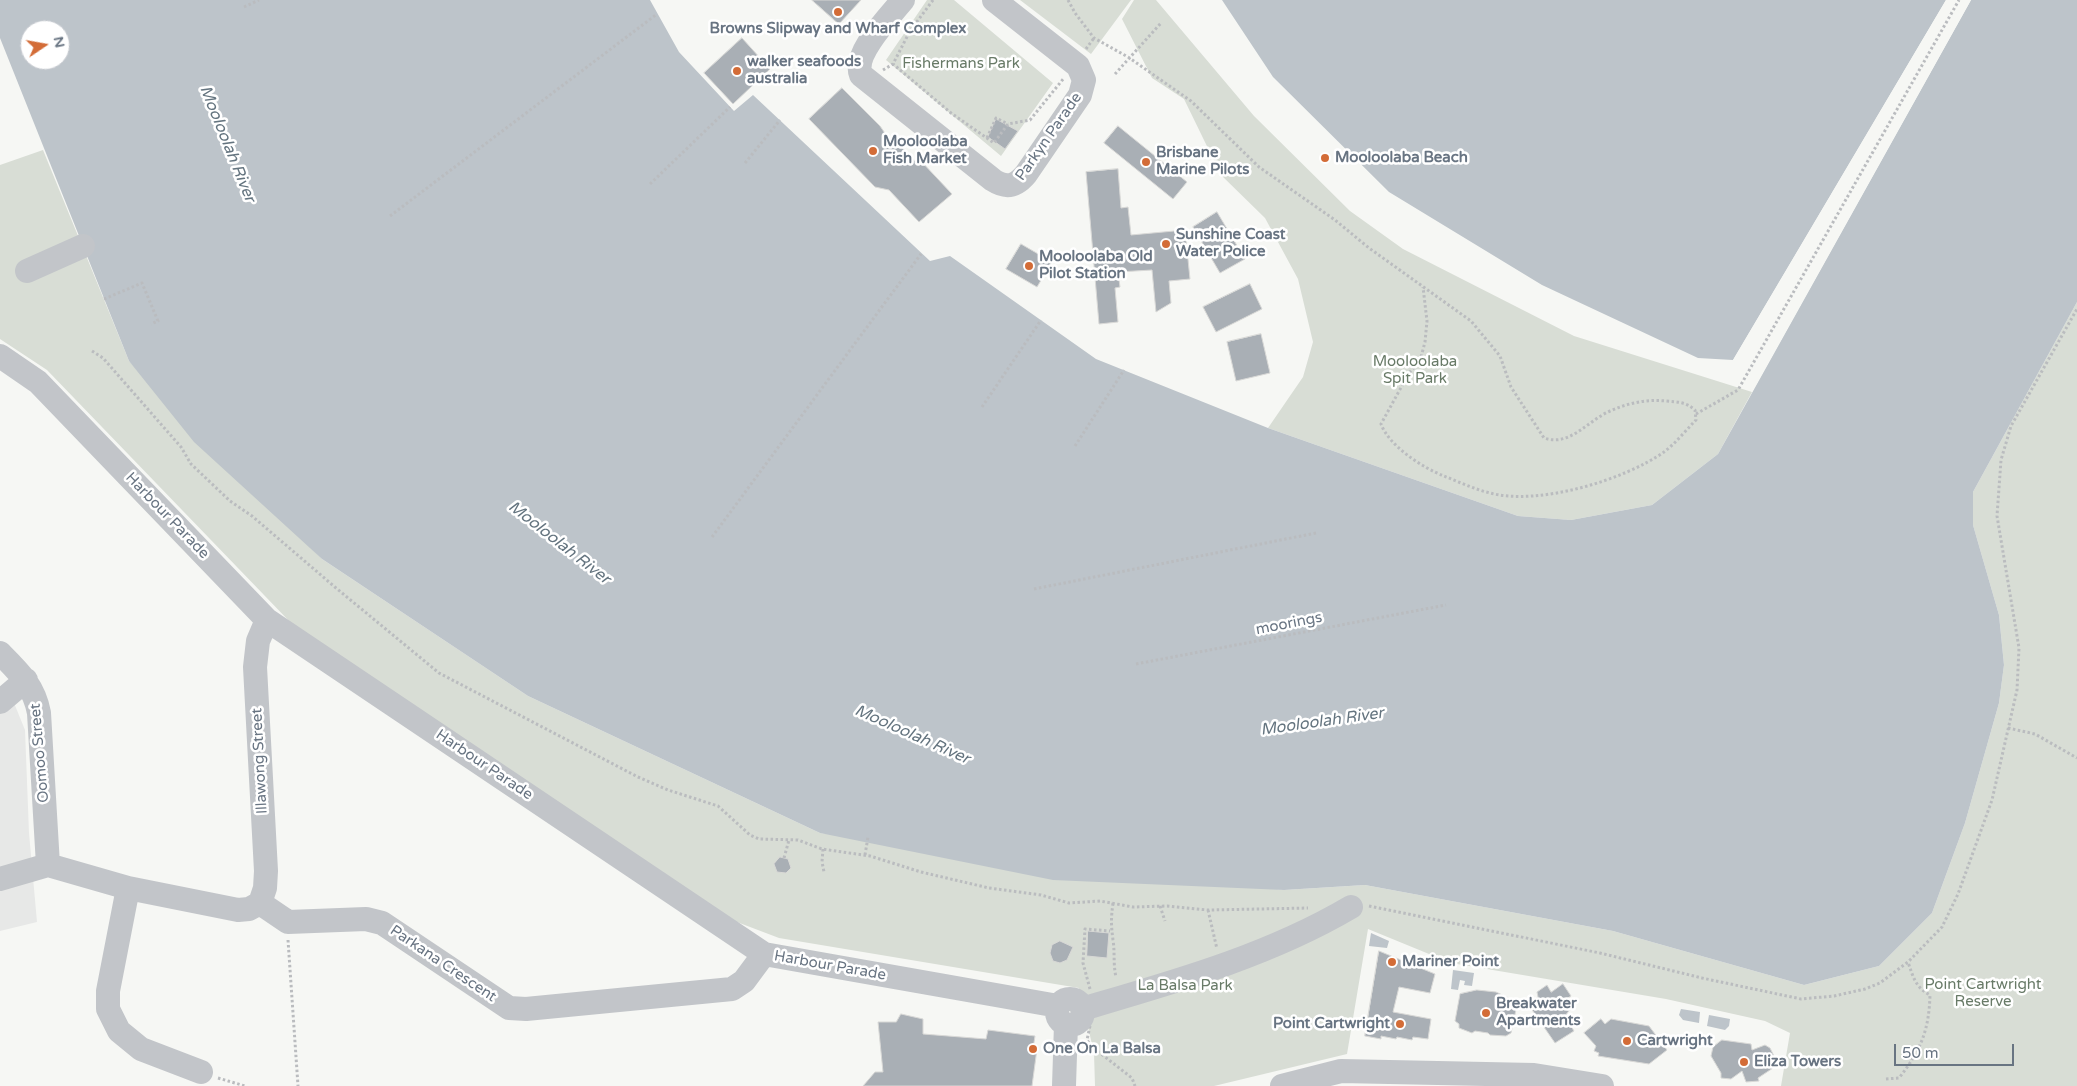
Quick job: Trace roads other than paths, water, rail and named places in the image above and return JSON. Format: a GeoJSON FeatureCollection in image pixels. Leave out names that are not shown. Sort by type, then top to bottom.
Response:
{"type":"FeatureCollection","features":[{"type":"Feature","properties":{"kind":"street","name":"Parkyn Parade"},"geometry":{"type":"LineString","coordinates":[[902,0],[862,54],[858,65],[861,75],[1002,185],[1015,185],[1022,179],[1080,95],[1084,80],[1080,69],[1075,64],[994,0]]}},
{"type":"Feature","properties":{"kind":"street"},"geometry":{"type":"LineString","coordinates":[[27,271],[83,246]]}},
{"type":"Feature","properties":{"kind":"street","name":"Harbour Parade"},"geometry":{"type":"LineString","coordinates":[[0,356],[38,382],[267,620],[764,954],[1069,1013],[1222,966],[1320,925],[1351,906]]}},
{"type":"Feature","properties":{"kind":"street","name":"Illawong Street"},"geometry":{"type":"LineString","coordinates":[[260,903],[265,888],[266,872],[255,667],[258,641],[267,620]]}},
{"type":"Feature","properties":{"kind":"street","name":"Oomoo Street"},"geometry":{"type":"LineString","coordinates":[[0,653],[26,680],[36,697],[39,713],[48,865]]}},
{"type":"Feature","properties":{"kind":"street"},"geometry":{"type":"LineString","coordinates":[[0,702],[26,680]]}},
{"type":"Feature","properties":{"kind":"street"},"geometry":{"type":"LineString","coordinates":[[0,879],[48,865],[128,888],[238,910],[249,909],[260,903]]}},
{"type":"Feature","properties":{"kind":"street"},"geometry":{"type":"LineString","coordinates":[[128,888],[108,991],[108,1009],[119,1031],[141,1049],[200,1072]]}},
{"type":"Feature","properties":{"kind":"street","name":"Parkana Crescent"},"geometry":{"type":"LineString","coordinates":[[260,903],[288,922],[366,919],[382,923],[509,1008],[526,1009],[732,989],[744,981],[764,954]]}},
{"type":"Feature","properties":{"kind":"street"},"geometry":{"type":"LineString","coordinates":[[1064,1086],[1069,1013]]}},
{"type":"Feature","properties":{"kind":"street"},"geometry":{"type":"LineString","coordinates":[[1282,1086],[1341,1072],[1534,1075],[1602,1086]]}},
{"type":"Feature","properties":{"kind":"water","name":"Mooloolah River"},"geometry":{"type":"Polygon","coordinates":[[[0,0],[650,0],[679,52],[734,111],[753,95],[930,261],[950,256],[1096,359],[1268,428],[1518,516],[1571,520],[1652,505],[1718,454],[1971,0],[2077,0],[2077,302],[1973,492],[1973,525],[1999,615],[2004,665],[1999,703],[1965,823],[1932,913],[1879,966],[1804,985],[1613,931],[1365,885],[1284,890],[1053,880],[820,833],[528,696],[322,559],[194,442],[129,361],[0,38],[0,0]]]}},
{"type":"Feature","properties":{"kind":"water"},"geometry":{"type":"Polygon","coordinates":[[[1222,0],[1946,0],[1733,360],[1698,358],[1542,285],[1389,192],[1273,77],[1222,0]]]}},
{"type":"Feature","properties":{"kind":"water"},"geometry":{"type":"Polygon","coordinates":[[[1371,933],[1389,941],[1387,948],[1369,946],[1371,933]]]}},
{"type":"Feature","properties":{"kind":"water"},"geometry":{"type":"Polygon","coordinates":[[[1453,970],[1474,973],[1472,986],[1464,985],[1465,981],[1460,980],[1458,990],[1451,989],[1453,970]]]}},
{"type":"Feature","properties":{"kind":"water"},"geometry":{"type":"Polygon","coordinates":[[[1681,1009],[1700,1012],[1699,1023],[1683,1020],[1679,1015],[1681,1009]]]}},
{"type":"Feature","properties":{"kind":"water"},"geometry":{"type":"Polygon","coordinates":[[[1709,1015],[1730,1019],[1729,1026],[1725,1030],[1707,1026],[1709,1015]]]}},
{"type":"Feature","properties":{"kind":"place","name":"Browns Slipway and Wharf Complex"},"geometry":{"type":"Point","coordinates":[838,12]}},
{"type":"Feature","properties":{"kind":"place","name":"walker seafoods australia"},"geometry":{"type":"Point","coordinates":[737,71]}},
{"type":"Feature","properties":{"kind":"place","name":"Mooloolaba Fish Market"},"geometry":{"type":"Point","coordinates":[873,151]}},
{"type":"Feature","properties":{"kind":"place","name":"Mooloolaba Beach"},"geometry":{"type":"Point","coordinates":[1325,158]}},
{"type":"Feature","properties":{"kind":"place","name":"Brisbane Marine Pilots"},"geometry":{"type":"Point","coordinates":[1146,162]}},
{"type":"Feature","properties":{"kind":"place","name":"Sunshine Coast Water Police"},"geometry":{"type":"Point","coordinates":[1166,244]}},
{"type":"Feature","properties":{"kind":"place","name":"Mooloolaba Old Pilot Station"},"geometry":{"type":"Point","coordinates":[1029,266]}},
{"type":"Feature","properties":{"kind":"place","name":"Mariner Point"},"geometry":{"type":"Point","coordinates":[1392,962]}},
{"type":"Feature","properties":{"kind":"place","name":"Breakwater Apartments"},"geometry":{"type":"Point","coordinates":[1486,1013]}},
{"type":"Feature","properties":{"kind":"place","name":"Point Cartwright"},"geometry":{"type":"Point","coordinates":[1400,1024]}},
{"type":"Feature","properties":{"kind":"place","name":"Cartwright"},"geometry":{"type":"Point","coordinates":[1627,1041]}},
{"type":"Feature","properties":{"kind":"place","name":"One On La Balsa"},"geometry":{"type":"Point","coordinates":[1033,1049]}},
{"type":"Feature","properties":{"kind":"place","name":"Eliza Towers"},"geometry":{"type":"Point","coordinates":[1744,1062]}},
{"type":"Feature","properties":{"kind":"park label","name":"Fishermans Park"},"geometry":{"type":"Point","coordinates":[961,64]}},
{"type":"Feature","properties":{"kind":"park label","name":"Mooloolaba Spit Park"},"geometry":{"type":"Point","coordinates":[1415,370]}},
{"type":"Feature","properties":{"kind":"park label","name":"La Balsa Park"},"geometry":{"type":"Point","coordinates":[1185,986]}},
{"type":"Feature","properties":{"kind":"park label","name":"Point Cartwright Reserve"},"geometry":{"type":"Point","coordinates":[1983,994]}}]}
